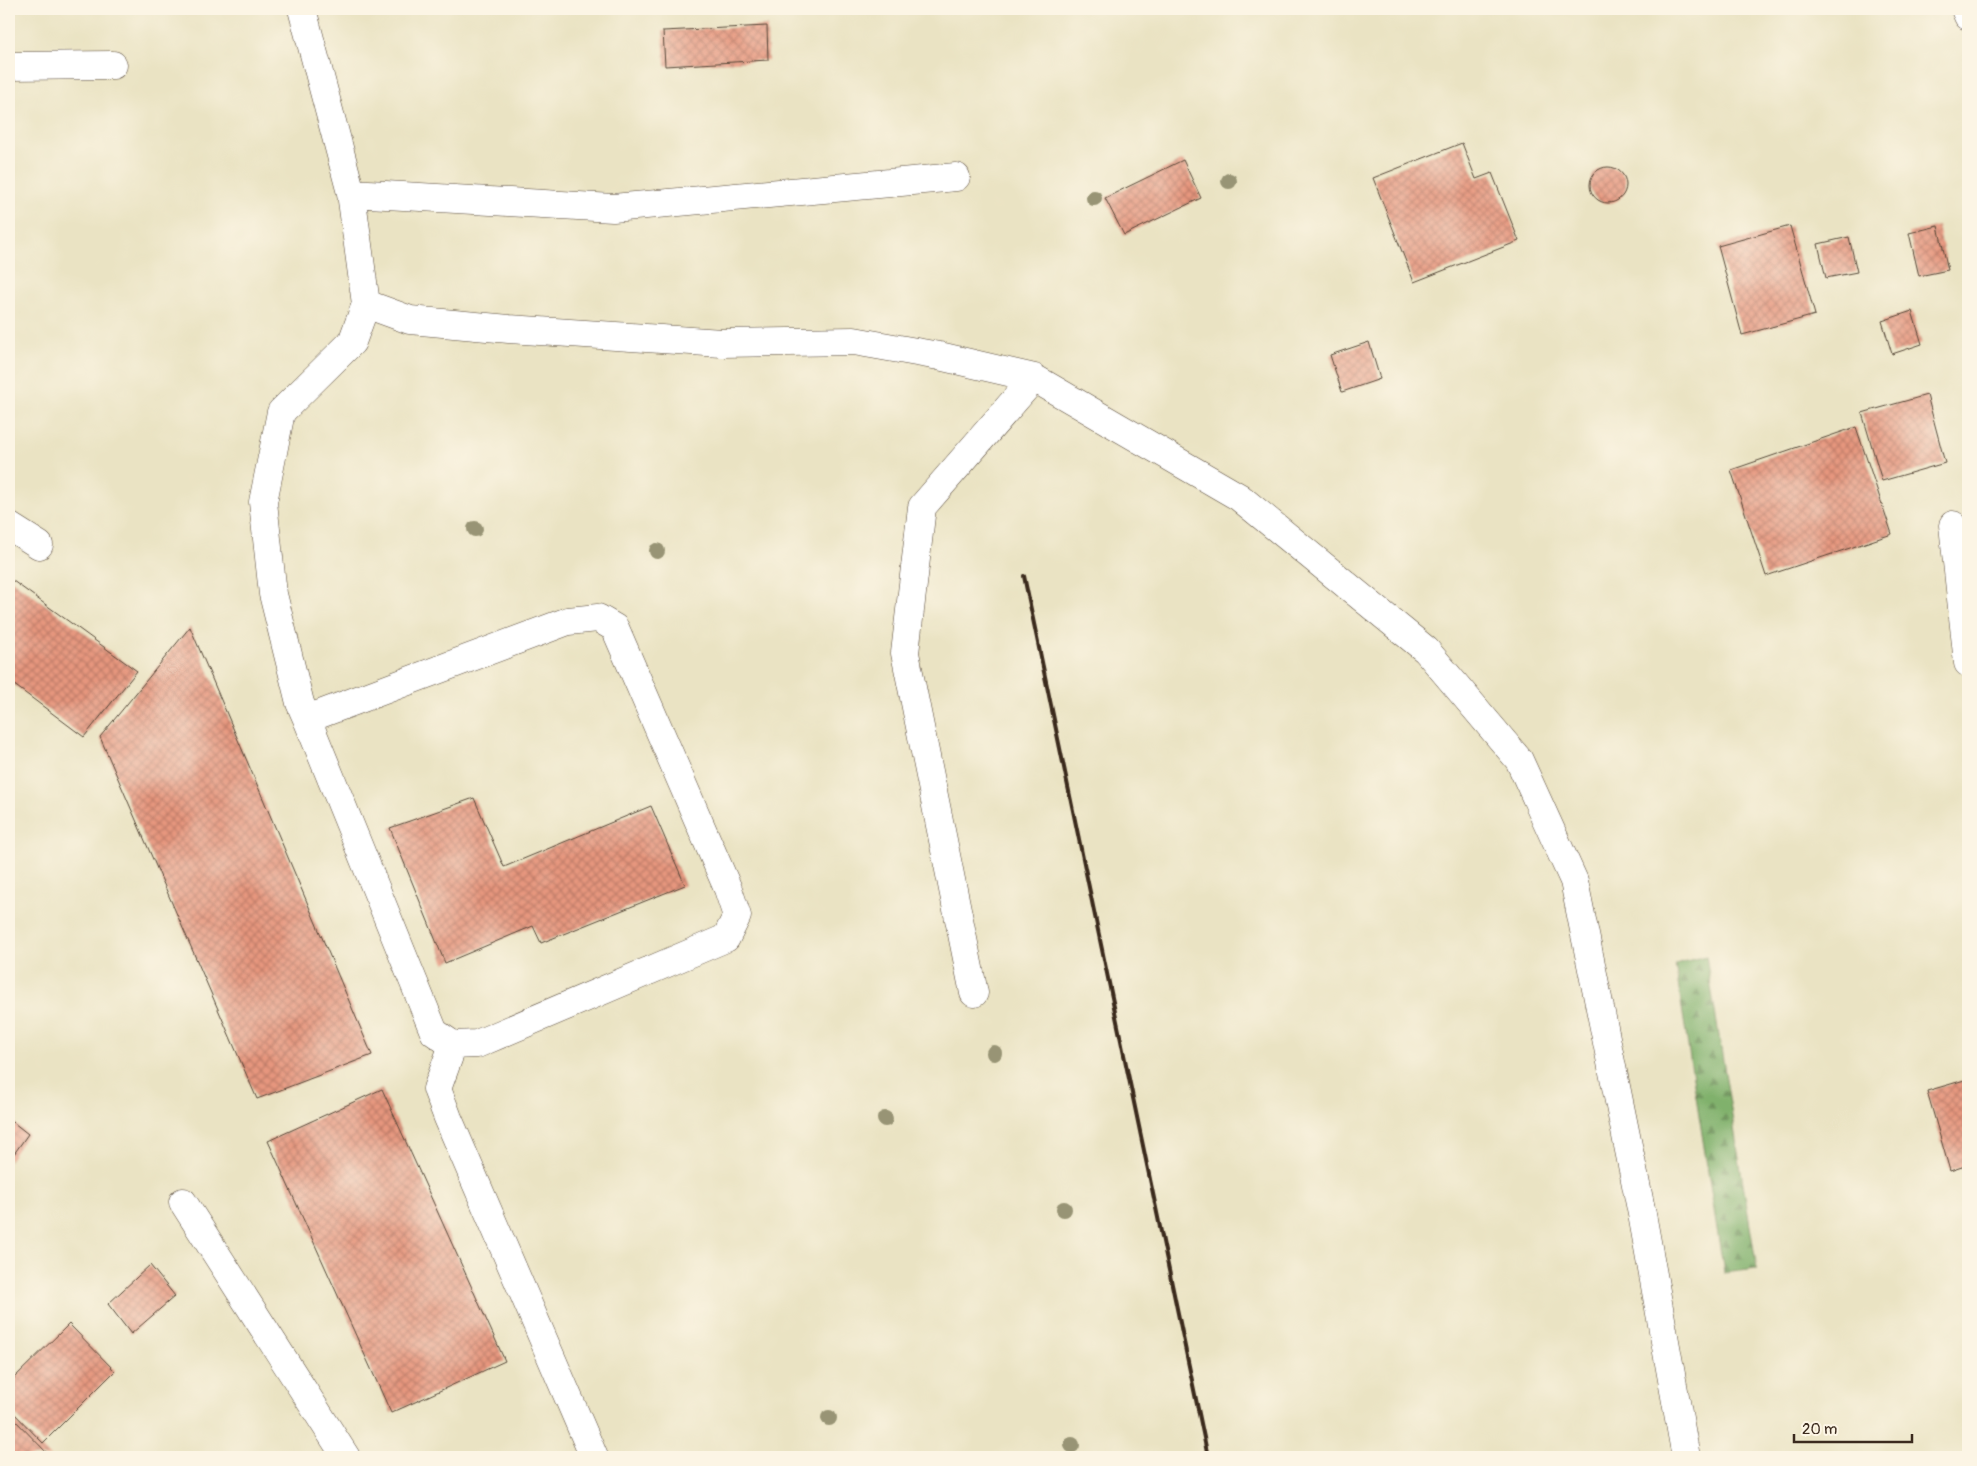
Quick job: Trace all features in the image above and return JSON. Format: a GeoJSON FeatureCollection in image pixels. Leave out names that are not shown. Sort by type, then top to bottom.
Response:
{"type":"FeatureCollection","features":[{"type":"Feature","properties":{"kind":"lane"},"geometry":{"type":"LineString","coordinates":[[302,9],[352,193],[366,304],[352,342],[281,412],[263,502],[273,594],[300,703],[306,719],[434,1032],[453,1045],[477,1044],[726,938],[737,916],[728,889],[615,628],[598,618],[568,621],[306,719]]}},
{"type":"Feature","properties":{"kind":"lane"},"geometry":{"type":"LineString","coordinates":[[1964,9],[1968,16]]}},
{"type":"Feature","properties":{"kind":"lane"},"geometry":{"type":"LineString","coordinates":[[9,66],[113,65]]}},
{"type":"Feature","properties":{"kind":"lane"},"geometry":{"type":"LineString","coordinates":[[352,193],[613,208],[956,176]]}},
{"type":"Feature","properties":{"kind":"lane"},"geometry":{"type":"LineString","coordinates":[[366,304],[410,320],[509,329],[722,343],[854,341],[939,356],[1034,378],[1239,497],[1426,650],[1519,760],[1574,881],[1642,1214],[1686,1457]]}},
{"type":"Feature","properties":{"kind":"lane"},"geometry":{"type":"LineString","coordinates":[[974,993],[905,653],[922,507],[1034,378]]}},
{"type":"Feature","properties":{"kind":"lane"},"geometry":{"type":"LineString","coordinates":[[1954,525],[1968,664]]}},
{"type":"Feature","properties":{"kind":"lane"},"geometry":{"type":"LineString","coordinates":[[9,526],[39,545]]}},
{"type":"Feature","properties":{"kind":"lane"},"geometry":{"type":"LineString","coordinates":[[453,1045],[437,1089],[594,1457]]}},
{"type":"Feature","properties":{"kind":"lane"},"geometry":{"type":"LineString","coordinates":[[183,1202],[346,1457]]}},
{"type":"Feature","properties":{"kind":"green space"},"geometry":{"type":"Polygon","coordinates":[[[1706,956],[1757,1269],[1724,1273],[1675,964],[1706,956]]]}},
{"type":"Feature","properties":{"kind":"building"},"geometry":{"type":"Polygon","coordinates":[[[767,26],[768,60],[665,66],[663,31],[767,26]]]}},
{"type":"Feature","properties":{"kind":"building"},"geometry":{"type":"Polygon","coordinates":[[[1462,143],[1476,179],[1492,173],[1519,241],[1414,282],[1373,178],[1462,143]]]}},
{"type":"Feature","properties":{"kind":"building"},"geometry":{"type":"Polygon","coordinates":[[[1183,160],[1201,198],[1124,235],[1105,198],[1183,160]]]}},
{"type":"Feature","properties":{"kind":"building"},"geometry":{"type":"Polygon","coordinates":[[[1608,167],[1615,168],[1621,172],[1625,178],[1625,192],[1621,198],[1615,202],[1608,203],[1601,202],[1595,198],[1591,192],[1590,185],[1591,178],[1595,172],[1601,168],[1608,167]]]}},
{"type":"Feature","properties":{"kind":"building"},"geometry":{"type":"Polygon","coordinates":[[[1790,226],[1815,315],[1742,335],[1718,246],[1790,226]]]}},
{"type":"Feature","properties":{"kind":"building"},"geometry":{"type":"Polygon","coordinates":[[[1938,226],[1948,270],[1919,276],[1909,233],[1938,226]]]}},
{"type":"Feature","properties":{"kind":"building"},"geometry":{"type":"Polygon","coordinates":[[[1849,237],[1857,272],[1826,278],[1818,244],[1849,237]]]}},
{"type":"Feature","properties":{"kind":"building"},"geometry":{"type":"Polygon","coordinates":[[[1912,311],[1922,344],[1892,354],[1882,321],[1912,311]]]}},
{"type":"Feature","properties":{"kind":"building"},"geometry":{"type":"Polygon","coordinates":[[[1369,342],[1380,379],[1342,392],[1330,355],[1369,342]]]}},
{"type":"Feature","properties":{"kind":"building"},"geometry":{"type":"Polygon","coordinates":[[[1927,395],[1945,463],[1882,481],[1862,413],[1927,395]]]}},
{"type":"Feature","properties":{"kind":"building"},"geometry":{"type":"Polygon","coordinates":[[[1856,427],[1892,534],[1766,576],[1731,470],[1856,427]]]}},
{"type":"Feature","properties":{"kind":"building"},"geometry":{"type":"Polygon","coordinates":[[[9,578],[137,671],[84,737],[9,681],[9,578]]]}},
{"type":"Feature","properties":{"kind":"building"},"geometry":{"type":"Polygon","coordinates":[[[190,627],[372,1055],[257,1099],[100,737],[190,627]]]}},
{"type":"Feature","properties":{"kind":"building"},"geometry":{"type":"Polygon","coordinates":[[[474,798],[504,867],[651,806],[685,885],[541,943],[533,926],[445,963],[390,828],[474,798]]]}},
{"type":"Feature","properties":{"kind":"building"},"geometry":{"type":"Polygon","coordinates":[[[1968,1079],[1968,1165],[1950,1171],[1927,1091],[1968,1079]]]}},
{"type":"Feature","properties":{"kind":"building"},"geometry":{"type":"Polygon","coordinates":[[[382,1089],[505,1361],[391,1413],[268,1141],[382,1089]]]}},
{"type":"Feature","properties":{"kind":"building"},"geometry":{"type":"Polygon","coordinates":[[[9,1119],[28,1134],[9,1161],[9,1119]]]}},
{"type":"Feature","properties":{"kind":"building"},"geometry":{"type":"Polygon","coordinates":[[[150,1265],[175,1296],[131,1334],[108,1304],[150,1265]]]}},
{"type":"Feature","properties":{"kind":"building"},"geometry":{"type":"Polygon","coordinates":[[[69,1324],[115,1371],[43,1443],[9,1408],[9,1383],[69,1324]]]}},
{"type":"Feature","properties":{"kind":"building"},"geometry":{"type":"Polygon","coordinates":[[[9,1414],[51,1457],[9,1457],[9,1414]]]}},
{"type":"Feature","properties":{"kind":"railway"},"geometry":{"type":"LineString","coordinates":[[1024,576],[1208,1457]]}}]}
